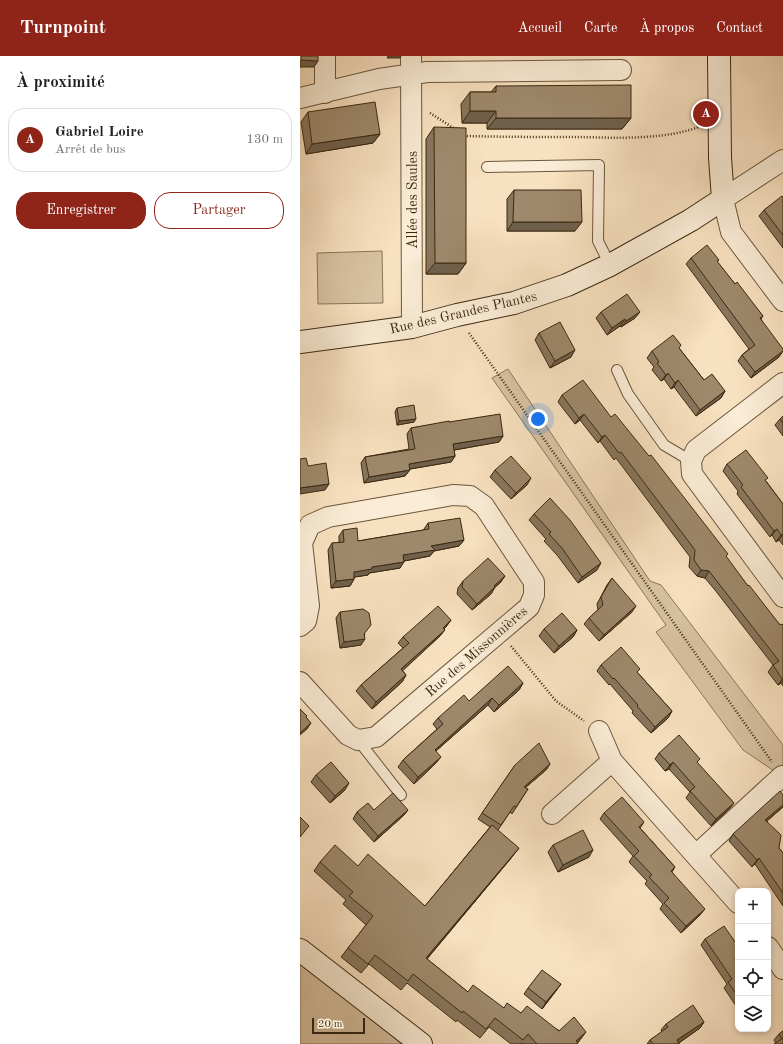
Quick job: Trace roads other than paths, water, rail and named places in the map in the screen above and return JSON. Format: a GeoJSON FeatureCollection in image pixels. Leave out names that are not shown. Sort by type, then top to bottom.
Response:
{"type":"FeatureCollection","features":[{"type":"Feature","properties":{"kind":"street"},"geometry":{"type":"LineString","coordinates":[[325,56],[325,93]]}},
{"type":"Feature","properties":{"kind":"street"},"geometry":{"type":"LineString","coordinates":[[719,56],[720,158],[723,199],[731,232],[783,301]]}},
{"type":"Feature","properties":{"kind":"street"},"geometry":{"type":"LineString","coordinates":[[300,98],[379,79],[411,65],[427,72],[621,70]]}},
{"type":"Feature","properties":{"kind":"street","name":"Allée des Saules"},"geometry":{"type":"LineString","coordinates":[[411,65],[412,327]]}},
{"type":"Feature","properties":{"kind":"street"},"geometry":{"type":"LineString","coordinates":[[723,199],[783,160]]}},
{"type":"Feature","properties":{"kind":"street","name":"Rue des Grandes Plantes"},"geometry":{"type":"LineString","coordinates":[[300,342],[412,327],[457,315],[514,303],[568,285],[610,265],[691,220],[723,199]]}},
{"type":"Feature","properties":{"kind":"street"},"geometry":{"type":"LineString","coordinates":[[783,383],[696,450],[691,461],[692,474],[783,597]]}},
{"type":"Feature","properties":{"kind":"street","name":"Rue des Missonnières"},"geometry":{"type":"LineString","coordinates":[[300,626],[306,621],[309,606],[302,543],[310,525],[328,517],[453,495],[470,496],[484,506],[534,582],[534,595],[529,607],[376,737],[358,740]]}},
{"type":"Feature","properties":{"kind":"street"},"geometry":{"type":"LineString","coordinates":[[300,682],[348,735],[358,740]]}},
{"type":"Feature","properties":{"kind":"street"},"geometry":{"type":"LineString","coordinates":[[599,731],[612,761],[735,900]]}},
{"type":"Feature","properties":{"kind":"street"},"geometry":{"type":"LineString","coordinates":[[552,814],[612,761]]}},
{"type":"Feature","properties":{"kind":"street"},"geometry":{"type":"LineString","coordinates":[[696,855],[782,776]]}},
{"type":"Feature","properties":{"kind":"street"},"geometry":{"type":"LineString","coordinates":[[300,950],[421,1044]]}},
{"type":"Feature","properties":{"kind":"street"},"geometry":{"type":"LineString","coordinates":[[771,951],[783,969]]}},
{"type":"Feature","properties":{"kind":"lane"},"geometry":{"type":"LineString","coordinates":[[487,167],[599,165],[598,241],[610,265]]}},
{"type":"Feature","properties":{"kind":"lane"},"geometry":{"type":"LineString","coordinates":[[617,370],[628,394],[664,445],[691,461]]}},
{"type":"Feature","properties":{"kind":"lane"},"geometry":{"type":"LineString","coordinates":[[358,740],[401,795]]}},
{"type":"Feature","properties":{"kind":"place","name":"Gabriel Loire"},"geometry":{"type":"Point","coordinates":[706,114]}}]}
